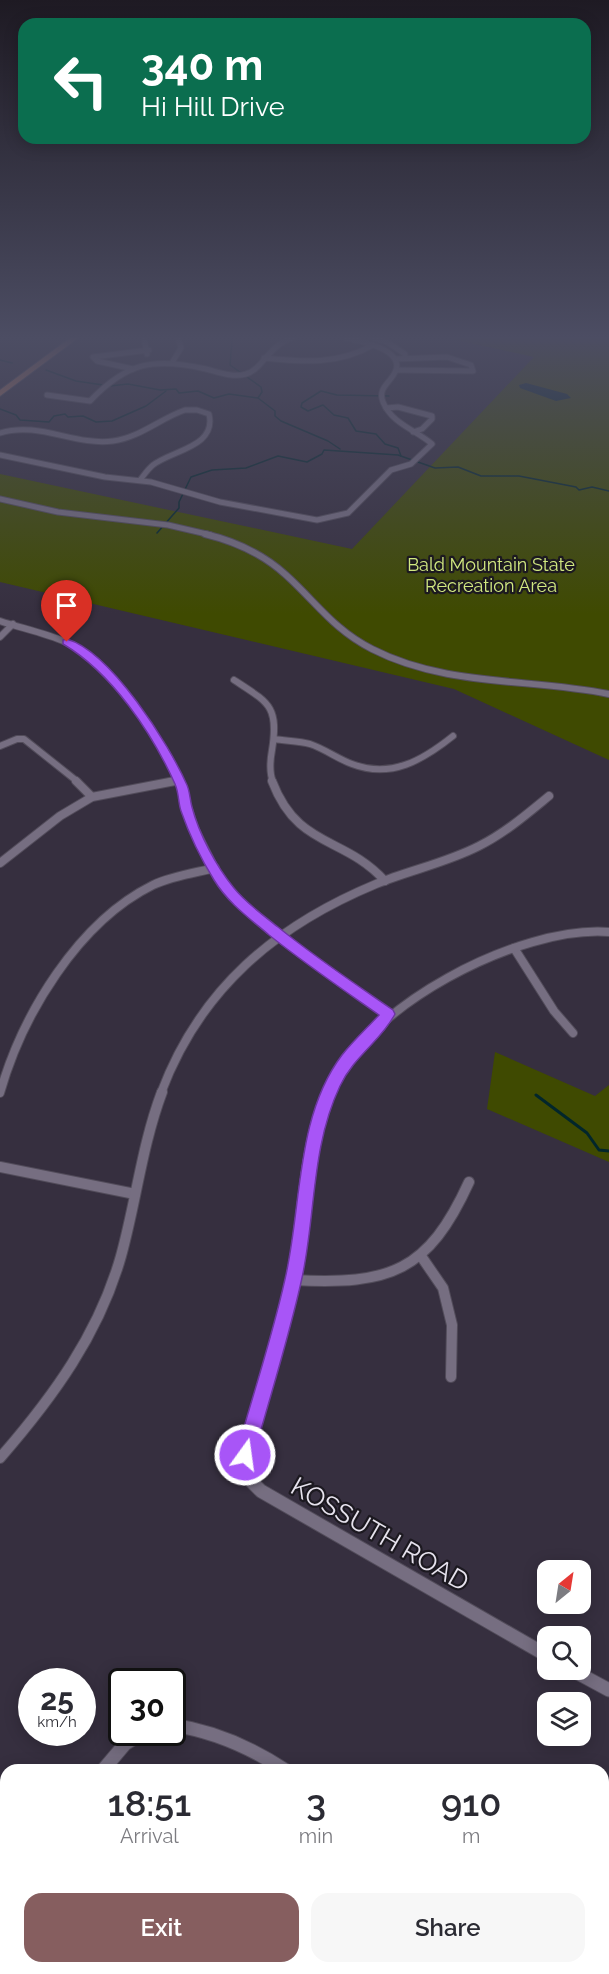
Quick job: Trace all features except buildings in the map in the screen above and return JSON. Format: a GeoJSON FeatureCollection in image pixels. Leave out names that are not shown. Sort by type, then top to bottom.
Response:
{"type":"FeatureCollection","features":[{"type":"Feature","properties":{"kind":"street"},"geometry":{"type":"LineString","coordinates":[[38,430],[93,441],[116,441],[141,430]]}},
{"type":"Feature","properties":{"kind":"street"},"geometry":{"type":"LineString","coordinates":[[140,480],[152,466],[207,435],[209,430]]}},
{"type":"Feature","properties":{"kind":"street"},"geometry":{"type":"LineString","coordinates":[[413,432],[419,430]]}},
{"type":"Feature","properties":{"kind":"street"},"geometry":{"type":"LineString","coordinates":[[0,455],[105,477],[159,483],[220,502],[307,520],[327,520],[348,513],[391,470],[411,464],[432,446],[431,441],[413,432]]}},
{"type":"Feature","properties":{"kind":"street"},"geometry":{"type":"LineString","coordinates":[[0,499],[67,513],[175,525],[241,546],[285,573],[338,629],[365,646],[396,660],[452,675],[565,686],[609,694]]}},
{"type":"Feature","properties":{"kind":"street"},"geometry":{"type":"LineString","coordinates":[[0,621],[67,642],[103,667],[121,688],[160,746],[179,780],[194,828],[230,892],[245,908],[279,936],[345,986],[388,1014]]}},
{"type":"Feature","properties":{"kind":"street"},"geometry":{"type":"LineString","coordinates":[[0,637],[13,624]]}},
{"type":"Feature","properties":{"kind":"street"},"geometry":{"type":"LineString","coordinates":[[234,680],[253,691],[273,710],[277,727],[270,760],[270,774],[279,799],[293,819],[307,834],[364,860],[385,882]]}},
{"type":"Feature","properties":{"kind":"street"},"geometry":{"type":"LineString","coordinates":[[274,739],[309,744],[356,766],[388,770],[410,766],[424,759],[453,736]]}},
{"type":"Feature","properties":{"kind":"street"},"geometry":{"type":"LineString","coordinates":[[0,746],[17,739],[24,739],[93,797]]}},
{"type":"Feature","properties":{"kind":"street"},"geometry":{"type":"LineString","coordinates":[[0,863],[60,816],[93,797],[179,780]]}},
{"type":"Feature","properties":{"kind":"street"},"geometry":{"type":"LineString","coordinates":[[0,1458],[56,1391],[99,1318],[119,1262],[151,1119],[181,1046],[215,998],[279,936],[322,910],[385,882],[479,846],[505,830],[549,796]]}},
{"type":"Feature","properties":{"kind":"street"},"geometry":{"type":"LineString","coordinates":[[0,1093],[13,1051],[39,1001],[62,968],[95,931],[127,901],[154,884],[215,868]]}},
{"type":"Feature","properties":{"kind":"street","name":"KOSSUTH ROAD"},"geometry":{"type":"LineString","coordinates":[[537,1650],[261,1491],[247,1475],[245,1455],[249,1434],[262,1399],[294,1280],[302,1234],[311,1148],[333,1085],[346,1060],[388,1014],[433,983],[514,948],[576,931],[609,932]]}},
{"type":"Feature","properties":{"kind":"street"},"geometry":{"type":"LineString","coordinates":[[514,948],[554,1011],[573,1033]]}},
{"type":"Feature","properties":{"kind":"street"},"geometry":{"type":"LineString","coordinates":[[0,1167],[135,1194]]}},
{"type":"Feature","properties":{"kind":"street"},"geometry":{"type":"LineString","coordinates":[[294,1280],[346,1282],[375,1279],[399,1269],[421,1256],[439,1239],[459,1208],[469,1182]]}},
{"type":"Feature","properties":{"kind":"street"},"geometry":{"type":"LineString","coordinates":[[421,1256],[443,1288],[452,1325],[451,1377]]}},
{"type":"Feature","properties":{"kind":"street"},"geometry":{"type":"LineString","coordinates":[[590,1680],[609,1690]]}},
{"type":"Feature","properties":{"kind":"street"},"geometry":{"type":"LineString","coordinates":[[186,1727],[220,1736],[263,1754],[277,1764]]}},
{"type":"Feature","properties":{"kind":"street"},"geometry":{"type":"LineString","coordinates":[[108,1764],[123,1746]]}},
{"type":"Feature","properties":{"kind":"green space","name":"Bald Mountain State Recreation Area"},"geometry":{"type":"Polygon","coordinates":[[[465,430],[609,430],[609,760],[454,689],[0,582],[0,474],[352,549],[465,430]]]}},
{"type":"Feature","properties":{"kind":"green space"},"geometry":{"type":"Polygon","coordinates":[[[495,1052],[595,1096],[609,1085],[609,1162],[487,1109],[495,1052]]]}},
{"type":"Feature","properties":{"kind":"waterway"},"geometry":{"type":"LineString","coordinates":[[302,430],[340,449]]}},
{"type":"Feature","properties":{"kind":"waterway"},"geometry":{"type":"LineString","coordinates":[[355,430],[376,434],[385,444],[398,448],[401,456]]}},
{"type":"Feature","properties":{"kind":"waterway"},"geometry":{"type":"LineString","coordinates":[[157,533],[179,508],[179,502],[191,477],[212,470],[246,468],[278,456],[307,462],[322,454],[324,450],[398,455],[435,468],[458,467],[481,476],[519,476],[576,487],[579,490],[592,487],[609,491]]}},
{"type":"Feature","properties":{"kind":"waterway"},"geometry":{"type":"LineString","coordinates":[[536,1095],[587,1133],[599,1150],[609,1151]]}},
{"type":"Feature","properties":{"kind":"route"},"geometry":{"type":"LineString","coordinates":[[67,642],[103,667],[116,682],[172,764],[185,795],[186,807],[194,828],[219,878],[230,892],[245,908],[300,952],[345,986],[388,1014],[346,1060],[320,1118],[311,1148],[302,1234],[294,1280],[262,1399],[249,1434],[245,1455]]}}]}
